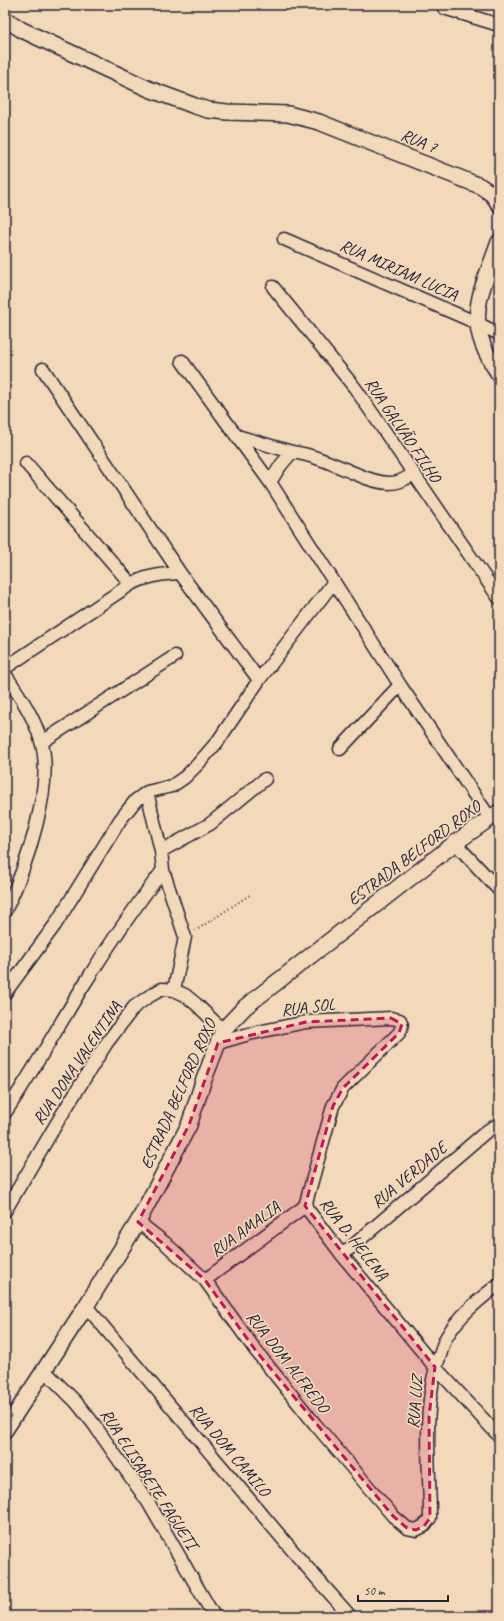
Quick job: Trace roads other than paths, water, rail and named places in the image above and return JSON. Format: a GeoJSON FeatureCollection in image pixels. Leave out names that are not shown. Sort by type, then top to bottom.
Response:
{"type":"FeatureCollection","features":[{"type":"Feature","properties":{"kind":"street"},"geometry":{"type":"LineString","coordinates":[[444,8],[499,25]]}},
{"type":"Feature","properties":{"kind":"street","name":"RUA 7"},"geometry":{"type":"LineString","coordinates":[[5,19],[22,30],[149,90],[208,110],[288,114],[319,122],[480,186],[492,194],[499,204]]}},
{"type":"Feature","properties":{"kind":"street","name":"RUA MIRIAM LUCIA"},"geometry":{"type":"LineString","coordinates":[[284,239],[499,334]]}},
{"type":"Feature","properties":{"kind":"street"},"geometry":{"type":"LineString","coordinates":[[498,371],[481,340],[477,323],[478,305],[481,293],[499,242]]}},
{"type":"Feature","properties":{"kind":"street","name":"RUA GALVÃO FILHO"},"geometry":{"type":"LineString","coordinates":[[273,287],[355,388],[499,598]]}},
{"type":"Feature","properties":{"kind":"street"},"geometry":{"type":"LineString","coordinates":[[182,361],[270,482],[333,583],[400,685],[495,815]]}},
{"type":"Feature","properties":{"kind":"street"},"geometry":{"type":"LineString","coordinates":[[43,369],[180,573],[259,680]]}},
{"type":"Feature","properties":{"kind":"street"},"geometry":{"type":"LineString","coordinates":[[237,436],[292,452],[317,457],[372,480],[390,483],[401,481],[413,474]]}},
{"type":"Feature","properties":{"kind":"street"},"geometry":{"type":"LineString","coordinates":[[270,482],[292,452]]}},
{"type":"Feature","properties":{"kind":"street"},"geometry":{"type":"LineString","coordinates":[[26,463],[131,584]]}},
{"type":"Feature","properties":{"kind":"street"},"geometry":{"type":"LineString","coordinates":[[5,668],[131,584],[155,575],[180,573]]}},
{"type":"Feature","properties":{"kind":"street"},"geometry":{"type":"LineString","coordinates":[[5,993],[56,925],[120,820],[136,800],[147,792],[172,786],[186,777],[218,741],[259,680],[333,583]]}},
{"type":"Feature","properties":{"kind":"street"},"geometry":{"type":"LineString","coordinates":[[42,742],[175,656]]}},
{"type":"Feature","properties":{"kind":"street"},"geometry":{"type":"LineString","coordinates":[[5,674],[29,710],[42,742],[45,772],[37,823],[23,868],[5,911]]}},
{"type":"Feature","properties":{"kind":"street"},"geometry":{"type":"LineString","coordinates":[[340,749],[400,685]]}},
{"type":"Feature","properties":{"kind":"street"},"geometry":{"type":"LineString","coordinates":[[161,851],[210,824],[264,779]]}},
{"type":"Feature","properties":{"kind":"street"},"geometry":{"type":"LineString","coordinates":[[147,792],[161,851],[163,870],[185,937],[174,990],[185,995],[196,1004],[221,1037]]}},
{"type":"Feature","properties":{"kind":"street","name":"ESTRADA BELFORD ROXO"},"geometry":{"type":"LineString","coordinates":[[5,1430],[86,1306],[138,1222],[189,1125],[202,1082],[221,1037],[245,1007],[455,843],[495,815]]}},
{"type":"Feature","properties":{"kind":"street"},"geometry":{"type":"LineString","coordinates":[[455,843],[499,890]]}},
{"type":"Feature","properties":{"kind":"street"},"geometry":{"type":"LineString","coordinates":[[5,1113],[29,1078],[81,990],[119,931],[136,905],[163,870]]}},
{"type":"Feature","properties":{"kind":"street","name":"RUA DONA VALENTINA"},"geometry":{"type":"LineString","coordinates":[[5,1211],[106,1044],[134,1007],[148,996],[162,990],[174,990]]}},
{"type":"Feature","properties":{"kind":"street","name":"RUA SOL"},"geometry":{"type":"LineString","coordinates":[[221,1037],[238,1036],[306,1022],[390,1018],[400,1020],[402,1024]]}},
{"type":"Feature","properties":{"kind":"street","name":"RUA D. HELENA"},"geometry":{"type":"LineString","coordinates":[[402,1024],[402,1028],[399,1032],[343,1088],[333,1106],[305,1206],[342,1254],[435,1367],[499,1436]]}},
{"type":"Feature","properties":{"kind":"street","name":"RUA VERDADE"},"geometry":{"type":"LineString","coordinates":[[342,1254],[487,1131],[499,1124]]}},
{"type":"Feature","properties":{"kind":"street","name":"RUA AMALIA"},"geometry":{"type":"LineString","coordinates":[[205,1280],[305,1206]]}},
{"type":"Feature","properties":{"kind":"street","name":"RUA DOM ALFREDO"},"geometry":{"type":"LineString","coordinates":[[138,1222],[205,1280],[256,1351],[315,1424],[393,1516],[407,1528]]}},
{"type":"Feature","properties":{"kind":"street","name":"RUA LUZ"},"geometry":{"type":"LineString","coordinates":[[407,1528],[416,1530],[424,1526],[430,1518],[429,1416],[430,1391],[435,1367],[446,1338],[460,1319],[481,1298],[499,1284]]}},
{"type":"Feature","properties":{"kind":"street","name":"RUA DOM CAMILO"},"geometry":{"type":"LineString","coordinates":[[86,1306],[298,1557],[350,1616]]}},
{"type":"Feature","properties":{"kind":"street","name":"RUA ELISABETE FAGUETI"},"geometry":{"type":"LineString","coordinates":[[44,1370],[76,1402],[93,1423],[148,1502],[214,1616]]}}]}
